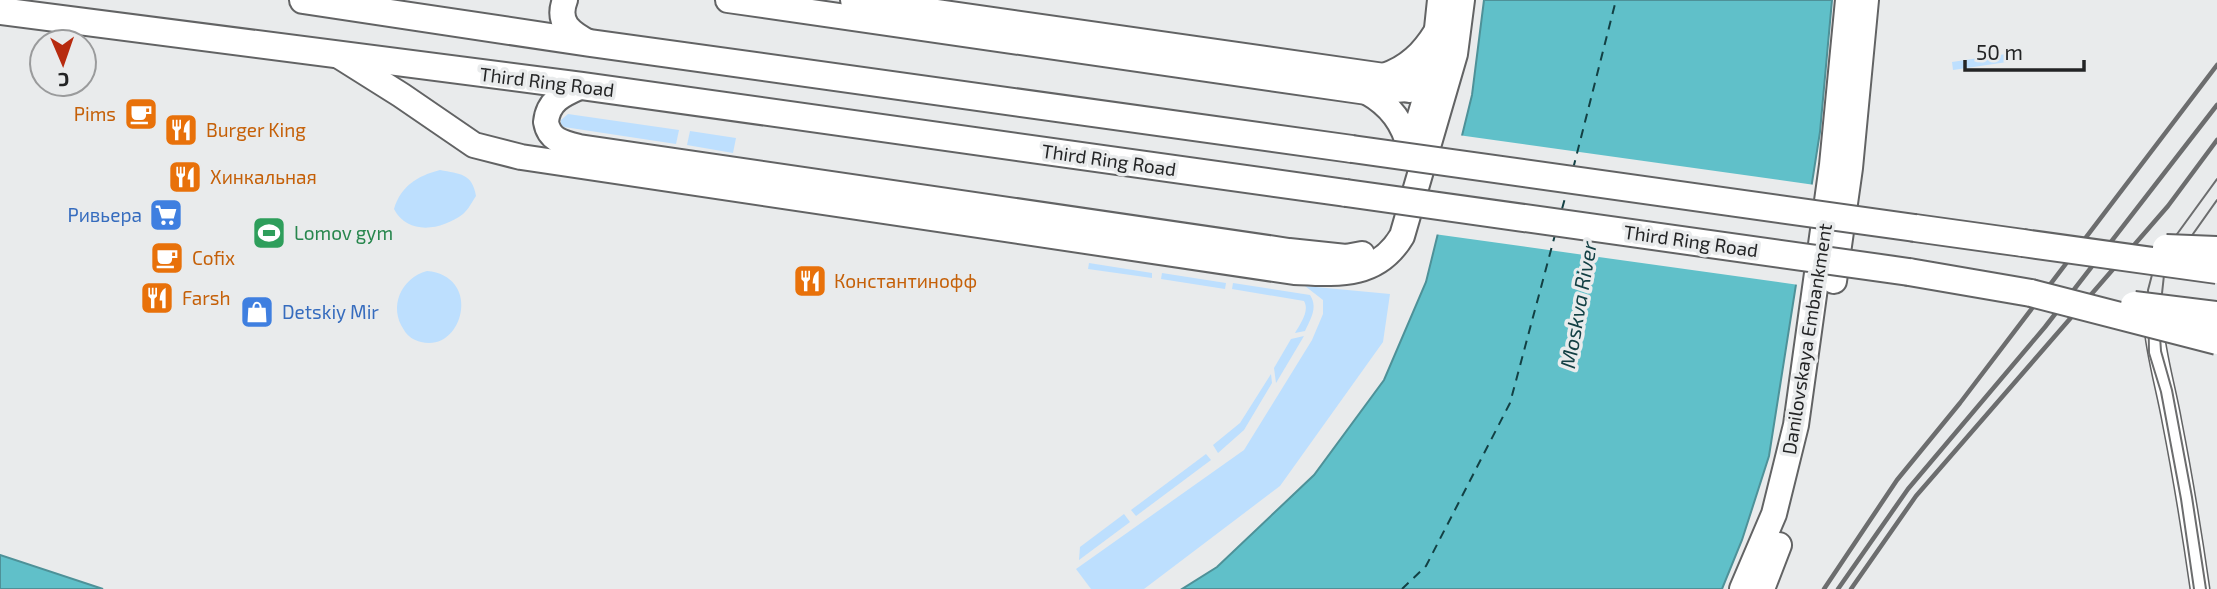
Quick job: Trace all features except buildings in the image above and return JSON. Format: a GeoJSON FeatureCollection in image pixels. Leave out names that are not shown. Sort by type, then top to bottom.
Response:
{"type":"FeatureCollection","features":[{"type":"Feature","properties":{"kind":"main road"},"geometry":{"type":"LineString","coordinates":[[303,0],[590,43],[2217,270]]}},
{"type":"Feature","properties":{"kind":"main road"},"geometry":{"type":"LineString","coordinates":[[565,0],[562,15],[565,25],[571,33],[590,43]]}},
{"type":"Feature","properties":{"kind":"main road"},"geometry":{"type":"LineString","coordinates":[[728,0],[1376,84],[1414,60],[1427,47],[1438,29]]}},
{"type":"Feature","properties":{"kind":"main road"},"geometry":{"type":"LineString","coordinates":[[853,0],[1376,84],[1385,93],[1415,98]]}},
{"type":"Feature","properties":{"kind":"main road"},"geometry":{"type":"LineString","coordinates":[[1432,76],[1440,0]]}},
{"type":"Feature","properties":{"kind":"main road"},"geometry":{"type":"LineString","coordinates":[[339,56],[401,94],[474,145],[485,149],[556,163],[1294,272],[1324,273],[1363,270],[1381,261],[1395,248],[1408,220],[1455,54],[1462,0]]}},
{"type":"Feature","properties":{"kind":"main road"},"geometry":{"type":"LineString","coordinates":[[1841,166],[1848,0]]}},
{"type":"Feature","properties":{"kind":"main road"},"geometry":{"type":"LineString","coordinates":[[1841,166],[1866,0]]}},
{"type":"Feature","properties":{"kind":"main road","name":"Third Ring Road"},"geometry":{"type":"LineString","coordinates":[[0,11],[582,86],[1909,272],[2031,293],[2217,316]]}},
{"type":"Feature","properties":{"kind":"main road"},"geometry":{"type":"LineString","coordinates":[[582,86],[562,95],[551,104],[545,122],[551,135],[558,141],[579,147],[1289,251],[1346,257],[1375,248],[1384,240],[1393,217],[1410,150],[1415,98],[1432,76],[1455,54]]}},
{"type":"Feature","properties":{"kind":"main road"},"geometry":{"type":"LineString","coordinates":[[1376,84],[1380,100],[1395,114],[1403,128],[1410,150]]}},
{"type":"Feature","properties":{"kind":"main road"},"geometry":{"type":"LineString","coordinates":[[1415,98],[1432,133]]}},
{"type":"Feature","properties":{"kind":"main road","name":"Danilovskaya Embankment"},"geometry":{"type":"LineString","coordinates":[[1742,589],[1774,514],[1796,425],[1841,166]]}},
{"type":"Feature","properties":{"kind":"main road","name":"Danilovskaya Embankment"},"geometry":{"type":"LineString","coordinates":[[1762,589],[1789,518],[1812,427],[1841,166]]}},
{"type":"Feature","properties":{"kind":"main road"},"geometry":{"type":"LineString","coordinates":[[2023,243],[2217,250]]}},
{"type":"Feature","properties":{"kind":"main road"},"geometry":{"type":"LineString","coordinates":[[2031,293],[2217,341]]}},
{"type":"Feature","properties":{"kind":"street"},"geometry":{"type":"LineString","coordinates":[[2153,321],[2155,352],[2166,391],[2187,497],[2200,589]]}},
{"type":"Feature","properties":{"kind":"shaded area"},"geometry":{"type":"Polygon","coordinates":[[[2013,53],[2014,61],[1953,70],[1952,62],[2013,53]]]}},
{"type":"Feature","properties":{"kind":"shaded area"},"geometry":{"type":"Polygon","coordinates":[[[568,114],[679,130],[676,144],[564,127],[561,120],[568,114]]]}},
{"type":"Feature","properties":{"kind":"shaded area"},"geometry":{"type":"Polygon","coordinates":[[[690,131],[736,138],[733,153],[687,145],[690,131]]]}},
{"type":"Feature","properties":{"kind":"shaded area"},"geometry":{"type":"Polygon","coordinates":[[[440,170],[464,176],[472,183],[476,196],[463,214],[445,224],[426,228],[416,227],[400,218],[394,209],[406,188],[424,175],[440,170]]]}},
{"type":"Feature","properties":{"kind":"shaded area"},"geometry":{"type":"Polygon","coordinates":[[[1089,263],[1152,273],[1152,278],[1088,269],[1089,263]]]}},
{"type":"Feature","properties":{"kind":"shaded area"},"geometry":{"type":"Polygon","coordinates":[[[427,271],[445,276],[456,286],[461,299],[461,312],[456,326],[448,336],[436,342],[421,342],[409,336],[399,321],[397,312],[397,303],[404,287],[410,280],[427,271]]]}},
{"type":"Feature","properties":{"kind":"shaded area"},"geometry":{"type":"Polygon","coordinates":[[[1162,273],[1226,283],[1225,289],[1161,279],[1162,273]]]}},
{"type":"Feature","properties":{"kind":"shaded area"},"geometry":{"type":"Polygon","coordinates":[[[1233,283],[1310,295],[1314,308],[1305,331],[1295,333],[1305,313],[1304,301],[1232,289],[1233,283]]]}},
{"type":"Feature","properties":{"kind":"shaded area"},"geometry":{"type":"Polygon","coordinates":[[[1305,286],[1390,294],[1383,342],[1280,486],[1144,589],[1091,589],[1076,569],[1244,450],[1312,340],[1323,314],[1323,300],[1305,286]]]}},
{"type":"Feature","properties":{"kind":"shaded area"},"geometry":{"type":"Polygon","coordinates":[[[1304,336],[1276,383],[1274,368],[1291,339],[1304,336]]]}},
{"type":"Feature","properties":{"kind":"shaded area"},"geometry":{"type":"Polygon","coordinates":[[[1271,374],[1272,383],[1244,430],[1218,453],[1213,445],[1240,423],[1271,374]]]}},
{"type":"Feature","properties":{"kind":"shaded area"},"geometry":{"type":"Polygon","coordinates":[[[1206,454],[1211,460],[1136,516],[1131,510],[1206,454]]]}},
{"type":"Feature","properties":{"kind":"shaded area"},"geometry":{"type":"Polygon","coordinates":[[[1124,514],[1130,522],[1079,560],[1080,547],[1124,514]]]}},
{"type":"Feature","properties":{"kind":"water","name":"Moskva River"},"geometry":{"type":"Polygon","coordinates":[[[1484,0],[1832,0],[1820,132],[1769,456],[1742,540],[1722,589],[1182,589],[1217,567],[1314,475],[1384,380],[1426,282],[1472,95],[1484,0]]]}},
{"type":"Feature","properties":{"kind":"water"},"geometry":{"type":"Polygon","coordinates":[[[0,555],[103,589],[0,589],[0,555]]]}},
{"type":"Feature","properties":{"kind":"pier"},"geometry":{"type":"Polygon","coordinates":[[[1458,135],[1815,185],[1799,285],[1434,234],[1458,135]]]}},
{"type":"Feature","properties":{"kind":"ferry route"},"geometry":{"type":"LineString","coordinates":[[1573,169],[1616,0]]}},
{"type":"Feature","properties":{"kind":"ferry route"},"geometry":{"type":"LineString","coordinates":[[1562,209],[1567,191]]}},
{"type":"Feature","properties":{"kind":"ferry route"},"geometry":{"type":"LineString","coordinates":[[1402,589],[1426,566],[1510,403],[1555,235]]}},
{"type":"Feature","properties":{"kind":"tram line"},"geometry":{"type":"LineString","coordinates":[[2194,589],[2161,392],[2149,353],[2148,290],[2153,271],[2164,252],[2217,179]]}},
{"type":"Feature","properties":{"kind":"tram line"},"geometry":{"type":"LineString","coordinates":[[2206,589],[2172,390],[2161,351],[2159,321],[2164,275],[2217,200]]}},
{"type":"Feature","properties":{"kind":"railway"},"geometry":{"type":"LineString","coordinates":[[1824,589],[1897,480],[1960,403],[2217,65]]}},
{"type":"Feature","properties":{"kind":"railway"},"geometry":{"type":"LineString","coordinates":[[1838,589],[1908,489],[2045,327],[2217,105]]}},
{"type":"Feature","properties":{"kind":"railway"},"geometry":{"type":"LineString","coordinates":[[1851,589],[1916,496],[2168,206],[2217,140]]}},
{"type":"Feature","properties":{"kind":"place","name":"Pims"},"geometry":{"type":"Point","coordinates":[141,114]}},
{"type":"Feature","properties":{"kind":"place","name":"Burger King"},"geometry":{"type":"Point","coordinates":[181,130]}},
{"type":"Feature","properties":{"kind":"place","name":"Хинкальная"},"geometry":{"type":"Point","coordinates":[185,177]}},
{"type":"Feature","properties":{"kind":"place","name":"Ривьера"},"geometry":{"type":"Point","coordinates":[166,215]}},
{"type":"Feature","properties":{"kind":"place","name":"Lomov gym"},"geometry":{"type":"Point","coordinates":[269,233]}},
{"type":"Feature","properties":{"kind":"place","name":"Cofix"},"geometry":{"type":"Point","coordinates":[167,258]}},
{"type":"Feature","properties":{"kind":"place","name":"Константинофф"},"geometry":{"type":"Point","coordinates":[810,281]}},
{"type":"Feature","properties":{"kind":"place","name":"Farsh"},"geometry":{"type":"Point","coordinates":[157,298]}},
{"type":"Feature","properties":{"kind":"place","name":"Detskiy Mir"},"geometry":{"type":"Point","coordinates":[257,312]}}]}
